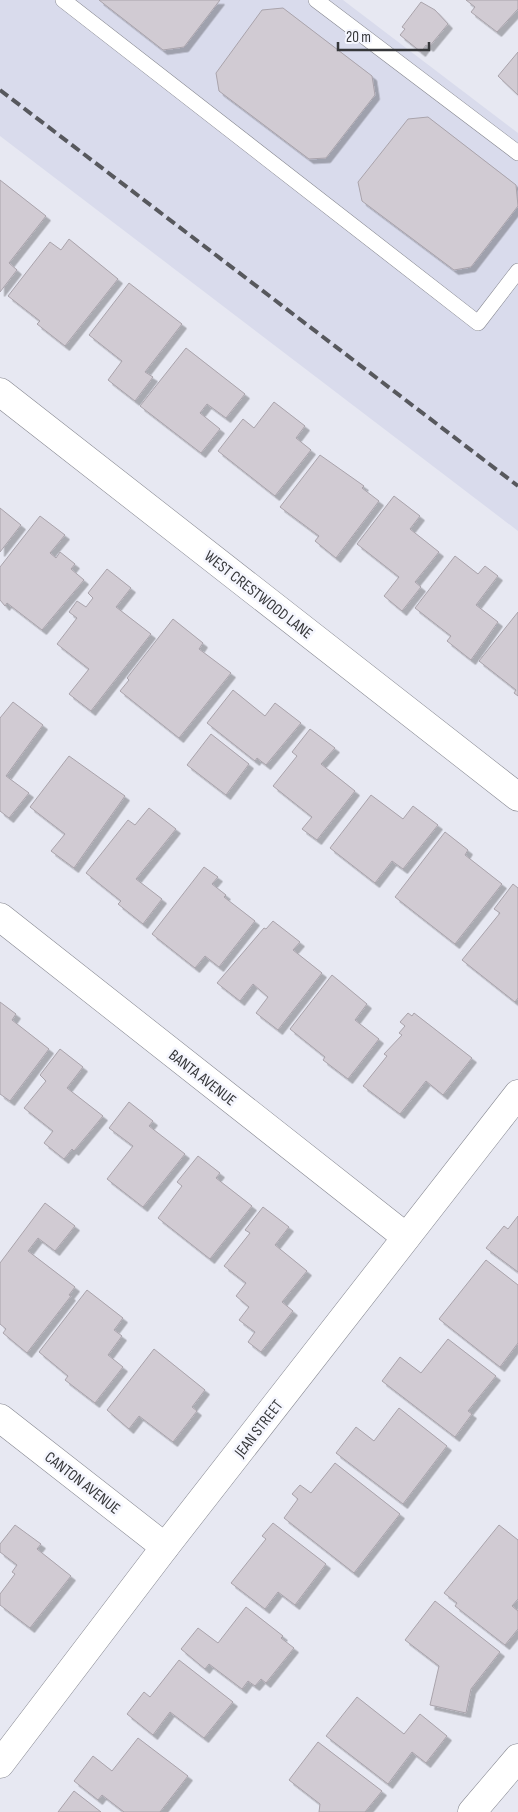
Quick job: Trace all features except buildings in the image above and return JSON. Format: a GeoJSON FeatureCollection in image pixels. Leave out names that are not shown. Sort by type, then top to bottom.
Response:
{"type":"FeatureCollection","features":[{"type":"Feature","properties":{"kind":"street","name":"WEST CRESTWOOD LANE"},"geometry":{"type":"LineString","coordinates":[[0,392],[518,797]]}},
{"type":"Feature","properties":{"kind":"street","name":"BANTA AVENUE"},"geometry":{"type":"LineString","coordinates":[[0,917],[406,1237]]}},
{"type":"Feature","properties":{"kind":"street","name":"JEAN STREET"},"geometry":{"type":"LineString","coordinates":[[0,1764],[165,1547],[518,1094]]}},
{"type":"Feature","properties":{"kind":"street","name":"CANTON AVENUE"},"geometry":{"type":"LineString","coordinates":[[0,1418],[165,1547]]}},
{"type":"Feature","properties":{"kind":"street"},"geometry":{"type":"LineString","coordinates":[[472,1812],[518,1758]]}},
{"type":"Feature","properties":{"kind":"lane"},"geometry":{"type":"LineString","coordinates":[[63,0],[478,323],[518,271]]}},
{"type":"Feature","properties":{"kind":"lane"},"geometry":{"type":"LineString","coordinates":[[316,0],[518,153]]}},
{"type":"Feature","properties":{"kind":"shaded area"},"geometry":{"type":"Polygon","coordinates":[[[0,0],[343,0],[518,133],[518,531],[0,136],[0,0]]]}},
{"type":"Feature","properties":{"kind":"railway"},"geometry":{"type":"LineString","coordinates":[[0,90],[518,486]]}}]}
